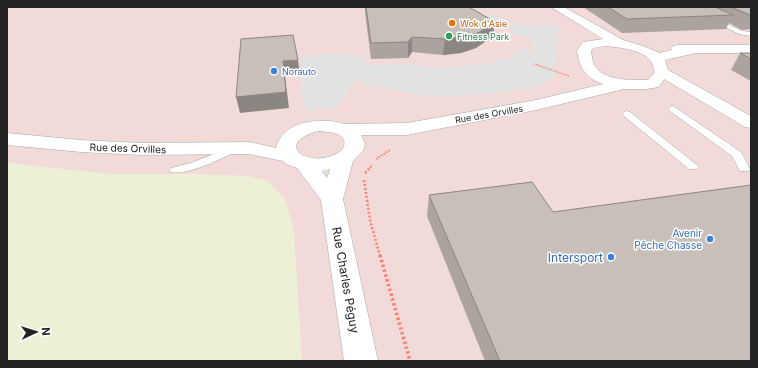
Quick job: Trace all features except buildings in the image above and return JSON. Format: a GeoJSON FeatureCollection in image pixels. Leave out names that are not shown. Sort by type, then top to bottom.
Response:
{"type":"FeatureCollection","features":[{"type":"Feature","properties":{"kind":"street"},"geometry":{"type":"LineString","coordinates":[[556,7],[620,43],[636,47],[692,50],[751,50]]}},
{"type":"Feature","properties":{"kind":"street"},"geometry":{"type":"LineString","coordinates":[[584,24],[590,34],[593,44]]}},
{"type":"Feature","properties":{"kind":"street"},"geometry":{"type":"LineString","coordinates":[[620,43],[593,44],[586,47],[584,51],[586,63],[593,74],[610,81],[639,86],[657,71],[692,50]]}},
{"type":"Feature","properties":{"kind":"street"},"geometry":{"type":"LineString","coordinates":[[636,47],[657,71],[751,123]]}},
{"type":"Feature","properties":{"kind":"street"},"geometry":{"type":"LineString","coordinates":[[570,96],[593,74]]}},
{"type":"Feature","properties":{"kind":"street","name":"Rue des Orvilles"},"geometry":{"type":"LineString","coordinates":[[243,148],[295,133],[310,127],[337,127],[345,130],[407,129],[529,106],[624,84]]}},
{"type":"Feature","properties":{"kind":"street","name":"Rue des Orvilles"},"geometry":{"type":"LineString","coordinates":[[7,139],[81,146],[142,149],[243,148],[320,165],[333,163],[350,153],[407,129]]}},
{"type":"Feature","properties":{"kind":"street"},"geometry":{"type":"LineString","coordinates":[[345,130],[354,137],[350,153]]}},
{"type":"Feature","properties":{"kind":"street"},"geometry":{"type":"LineString","coordinates":[[295,133],[286,142],[285,148],[286,153],[297,160]]}},
{"type":"Feature","properties":{"kind":"street","name":"Rue Charles Péguy"},"geometry":{"type":"LineString","coordinates":[[350,153],[332,199],[361,361]]}},
{"type":"Feature","properties":{"kind":"street","name":"Rue Charles Péguy"},"geometry":{"type":"LineString","coordinates":[[297,160],[332,199]]}},
{"type":"Feature","properties":{"kind":"lane"},"geometry":{"type":"LineString","coordinates":[[687,7],[741,33],[751,34]]}},
{"type":"Feature","properties":{"kind":"lane"},"geometry":{"type":"LineString","coordinates":[[673,109],[737,154],[744,170]]}},
{"type":"Feature","properties":{"kind":"lane"},"geometry":{"type":"LineString","coordinates":[[627,114],[693,167]]}},
{"type":"Feature","properties":{"kind":"lane"},"geometry":{"type":"LineString","coordinates":[[175,170],[194,166],[243,148]]}},
{"type":"Feature","properties":{"kind":"path"},"geometry":{"type":"LineString","coordinates":[[534,64],[571,77]]}},
{"type":"Feature","properties":{"kind":"path"},"geometry":{"type":"LineString","coordinates":[[395,149],[376,158],[364,174],[364,181],[370,220],[410,361]]}},
{"type":"Feature","properties":{"kind":"shaded area"},"geometry":{"type":"Polygon","coordinates":[[[7,7],[751,7],[751,361],[302,361],[268,181],[248,176],[108,174],[7,163],[7,7]]]}},
{"type":"Feature","properties":{"kind":"shaded area"},"geometry":{"type":"Polygon","coordinates":[[[478,12],[502,18],[522,26],[554,25],[565,33],[554,34],[561,42],[556,43],[557,55],[554,60],[559,62],[549,71],[558,74],[542,84],[528,88],[492,94],[433,97],[417,95],[354,81],[339,106],[305,111],[300,79],[299,56],[340,53],[370,59],[364,63],[370,65],[409,64],[439,68],[488,63],[510,58],[519,49],[532,51],[533,45],[530,37],[516,36],[510,29],[478,12]]]}},
{"type":"Feature","properties":{"kind":"green space"},"geometry":{"type":"Polygon","coordinates":[[[7,163],[108,174],[248,176],[268,181],[285,199],[294,229],[302,361],[7,361],[7,163]]]}},
{"type":"Feature","properties":{"kind":"place","name":"Wok d'Asie"},"geometry":{"type":"Point","coordinates":[452,23]}},
{"type":"Feature","properties":{"kind":"place","name":"Fitness Park"},"geometry":{"type":"Point","coordinates":[449,36]}},
{"type":"Feature","properties":{"kind":"place","name":"Norauto"},"geometry":{"type":"Point","coordinates":[274,71]}},
{"type":"Feature","properties":{"kind":"place","name":"Avenir Pêche Chasse"},"geometry":{"type":"Point","coordinates":[710,239]}},
{"type":"Feature","properties":{"kind":"place","name":"Intersport"},"geometry":{"type":"Point","coordinates":[611,257]}}]}
